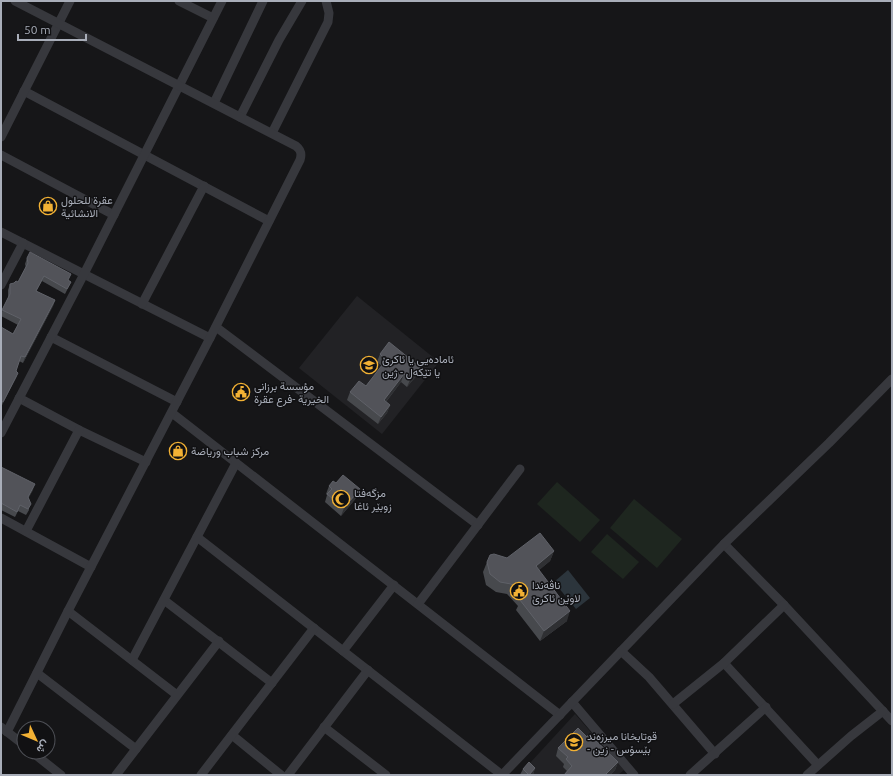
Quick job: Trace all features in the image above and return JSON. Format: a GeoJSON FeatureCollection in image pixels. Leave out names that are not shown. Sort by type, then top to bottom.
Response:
{"type":"FeatureCollection","features":[{"type":"Feature","properties":{"kind":"street"},"geometry":{"type":"LineString","coordinates":[[15,1],[272,133],[296,146],[301,154],[300,160],[216,327],[37,673],[4,730],[16,739]]}},
{"type":"Feature","properties":{"kind":"street"},"geometry":{"type":"LineString","coordinates":[[1,137],[70,1]]}},
{"type":"Feature","properties":{"kind":"street"},"geometry":{"type":"LineString","coordinates":[[179,1],[213,18]]}},
{"type":"Feature","properties":{"kind":"street"},"geometry":{"type":"LineString","coordinates":[[1,432],[84,274],[222,1]]}},
{"type":"Feature","properties":{"kind":"street"},"geometry":{"type":"LineString","coordinates":[[214,103],[263,1]]}},
{"type":"Feature","properties":{"kind":"street"},"geometry":{"type":"LineString","coordinates":[[240,117],[279,40],[302,1]]}},
{"type":"Feature","properties":{"kind":"street"},"geometry":{"type":"LineString","coordinates":[[272,133],[326,26],[329,13],[326,1]]}},
{"type":"Feature","properties":{"kind":"street"},"geometry":{"type":"LineString","coordinates":[[24,91],[269,221]]}},
{"type":"Feature","properties":{"kind":"street"},"geometry":{"type":"LineString","coordinates":[[1,155],[114,215]]}},
{"type":"Feature","properties":{"kind":"street"},"geometry":{"type":"LineString","coordinates":[[142,304],[204,186]]}},
{"type":"Feature","properties":{"kind":"street"},"geometry":{"type":"LineString","coordinates":[[1,232],[210,338]]}},
{"type":"Feature","properties":{"kind":"street"},"geometry":{"type":"LineString","coordinates":[[1,285],[23,244]]}},
{"type":"Feature","properties":{"kind":"street"},"geometry":{"type":"LineString","coordinates":[[216,327],[478,525]]}},
{"type":"Feature","properties":{"kind":"street"},"geometry":{"type":"LineString","coordinates":[[51,337],[177,402]]}},
{"type":"Feature","properties":{"kind":"street"},"geometry":{"type":"LineString","coordinates":[[197,537],[502,775],[724,544],[892,380]]}},
{"type":"Feature","properties":{"kind":"street"},"geometry":{"type":"LineString","coordinates":[[19,398],[146,462]]}},
{"type":"Feature","properties":{"kind":"street"},"geometry":{"type":"LineString","coordinates":[[172,412],[560,715]]}},
{"type":"Feature","properties":{"kind":"street"},"geometry":{"type":"LineString","coordinates":[[26,532],[80,430]]}},
{"type":"Feature","properties":{"kind":"street"},"geometry":{"type":"LineString","coordinates":[[132,660],[236,463]]}},
{"type":"Feature","properties":{"kind":"street"},"geometry":{"type":"LineString","coordinates":[[418,604],[520,469]]}},
{"type":"Feature","properties":{"kind":"street"},"geometry":{"type":"LineString","coordinates":[[1,518],[91,567]]}},
{"type":"Feature","properties":{"kind":"street"},"geometry":{"type":"LineString","coordinates":[[724,544],[784,605],[892,721]]}},
{"type":"Feature","properties":{"kind":"street"},"geometry":{"type":"LineString","coordinates":[[343,651],[394,585]]}},
{"type":"Feature","properties":{"kind":"street"},"geometry":{"type":"LineString","coordinates":[[164,600],[272,683]]}},
{"type":"Feature","properties":{"kind":"street"},"geometry":{"type":"LineString","coordinates":[[673,704],[724,663],[784,605]]}},
{"type":"Feature","properties":{"kind":"street"},"geometry":{"type":"LineString","coordinates":[[68,611],[177,695]]}},
{"type":"Feature","properties":{"kind":"street"},"geometry":{"type":"LineString","coordinates":[[201,775],[314,628]]}},
{"type":"Feature","properties":{"kind":"street"},"geometry":{"type":"LineString","coordinates":[[116,775],[219,641]]}},
{"type":"Feature","properties":{"kind":"street"},"geometry":{"type":"LineString","coordinates":[[622,651],[649,677],[715,754]]}},
{"type":"Feature","properties":{"kind":"street"},"geometry":{"type":"LineString","coordinates":[[724,663],[818,765]]}},
{"type":"Feature","properties":{"kind":"street"},"geometry":{"type":"LineString","coordinates":[[288,775],[368,670]]}},
{"type":"Feature","properties":{"kind":"street"},"geometry":{"type":"LineString","coordinates":[[37,673],[136,749]]}},
{"type":"Feature","properties":{"kind":"street"},"geometry":{"type":"LineString","coordinates":[[572,702],[634,775]]}},
{"type":"Feature","properties":{"kind":"street"},"geometry":{"type":"LineString","coordinates":[[690,775],[766,708]]}},
{"type":"Feature","properties":{"kind":"street"},"geometry":{"type":"LineString","coordinates":[[806,775],[883,711]]}},
{"type":"Feature","properties":{"kind":"street"},"geometry":{"type":"LineString","coordinates":[[324,727],[374,771],[386,775]]}},
{"type":"Feature","properties":{"kind":"street"},"geometry":{"type":"LineString","coordinates":[[232,735],[281,775]]}},
{"type":"Feature","properties":{"kind":"street"},"geometry":{"type":"LineString","coordinates":[[42,760],[62,775]]}},
{"type":"Feature","properties":{"kind":"shaded area","name":"ئامادەیی یا ئاکرێ یا تێکەل - ژین"},"geometry":{"type":"Polygon","coordinates":[[[357,296],[439,362],[382,434],[299,368],[357,296]]]}},
{"type":"Feature","properties":{"kind":"shaded area"},"geometry":{"type":"Polygon","coordinates":[[[557,482],[600,520],[580,542],[537,504],[557,482]]]}},
{"type":"Feature","properties":{"kind":"shaded area"},"geometry":{"type":"Polygon","coordinates":[[[634,499],[682,539],[657,568],[610,528],[634,499]]]}},
{"type":"Feature","properties":{"kind":"shaded area"},"geometry":{"type":"Polygon","coordinates":[[[607,534],[639,562],[623,579],[591,552],[607,534]]]}},
{"type":"Feature","properties":{"kind":"shaded area"},"geometry":{"type":"Polygon","coordinates":[[[568,570],[590,598],[576,609],[554,582],[568,570]]]}},
{"type":"Feature","properties":{"kind":"shaded area","name":"قوتابخانا میرزەند - بێسۆس - زین"},"geometry":{"type":"Polygon","coordinates":[[[575,714],[624,770],[618,775],[519,775],[575,714]]]}},
{"type":"Feature","properties":{"kind":"building"},"geometry":{"type":"Polygon","coordinates":[[[30,252],[71,274],[68,280],[71,282],[67,289],[44,276],[36,291],[55,300],[25,357],[21,356],[16,371],[18,373],[3,402],[1,401],[1,327],[13,334],[21,319],[2,310],[10,294],[10,284],[16,281],[18,282],[28,263],[27,258],[30,252]]]}},
{"type":"Feature","properties":{"kind":"building"},"geometry":{"type":"Polygon","coordinates":[[[389,342],[420,367],[410,380],[404,374],[384,400],[390,405],[381,417],[350,392],[359,381],[366,386],[386,360],[380,354],[389,342]]]}},
{"type":"Feature","properties":{"kind":"building"},"geometry":{"type":"Polygon","coordinates":[[[1,467],[35,484],[28,497],[31,504],[28,509],[20,505],[17,512],[1,503],[1,467]]]}},
{"type":"Feature","properties":{"kind":"building"},"geometry":{"type":"Polygon","coordinates":[[[343,475],[360,489],[344,508],[327,494],[332,489],[329,486],[333,481],[336,483],[343,475]]]}},
{"type":"Feature","properties":{"kind":"building","name":"ناڤەندا لاوێن ئاکرێ"},"geometry":{"type":"Polygon","coordinates":[[[540,533],[554,551],[536,566],[570,611],[544,631],[520,600],[523,598],[511,584],[500,582],[490,574],[487,562],[490,555],[494,554],[507,558],[540,533]]]}},
{"type":"Feature","properties":{"kind":"building"},"geometry":{"type":"Polygon","coordinates":[[[578,728],[587,737],[589,734],[618,762],[605,775],[564,775],[572,766],[566,759],[568,757],[558,748],[578,728]]]}},
{"type":"Feature","properties":{"kind":"building"},"geometry":{"type":"Polygon","coordinates":[[[529,762],[535,768],[529,775],[523,769],[529,762]]]}},
{"type":"Feature","properties":{"kind":"place","name":"عقرة للحلول الانشائیة"},"geometry":{"type":"Point","coordinates":[48,206]}},
{"type":"Feature","properties":{"kind":"place","name":"ئامادەیی یا ئاکرێ یا تێکەل - ژین"},"geometry":{"type":"Point","coordinates":[369,365]}},
{"type":"Feature","properties":{"kind":"place","name":"مؤسسة برزانى الخيرية -فرع عقرة"},"geometry":{"type":"Point","coordinates":[241,392]}},
{"type":"Feature","properties":{"kind":"place","name":"مركز شباب ورياضة"},"geometry":{"type":"Point","coordinates":[178,451]}},
{"type":"Feature","properties":{"kind":"place","name":"مزگەفتا زوبێر ئاغا"},"geometry":{"type":"Point","coordinates":[341,499]}},
{"type":"Feature","properties":{"kind":"place","name":"ناڤەندا لاوێن ئاکرێ"},"geometry":{"type":"Point","coordinates":[519,591]}},
{"type":"Feature","properties":{"kind":"place","name":"قوتابخانا میرزەند - بێسۆس - زین"},"geometry":{"type":"Point","coordinates":[574,742]}}]}
